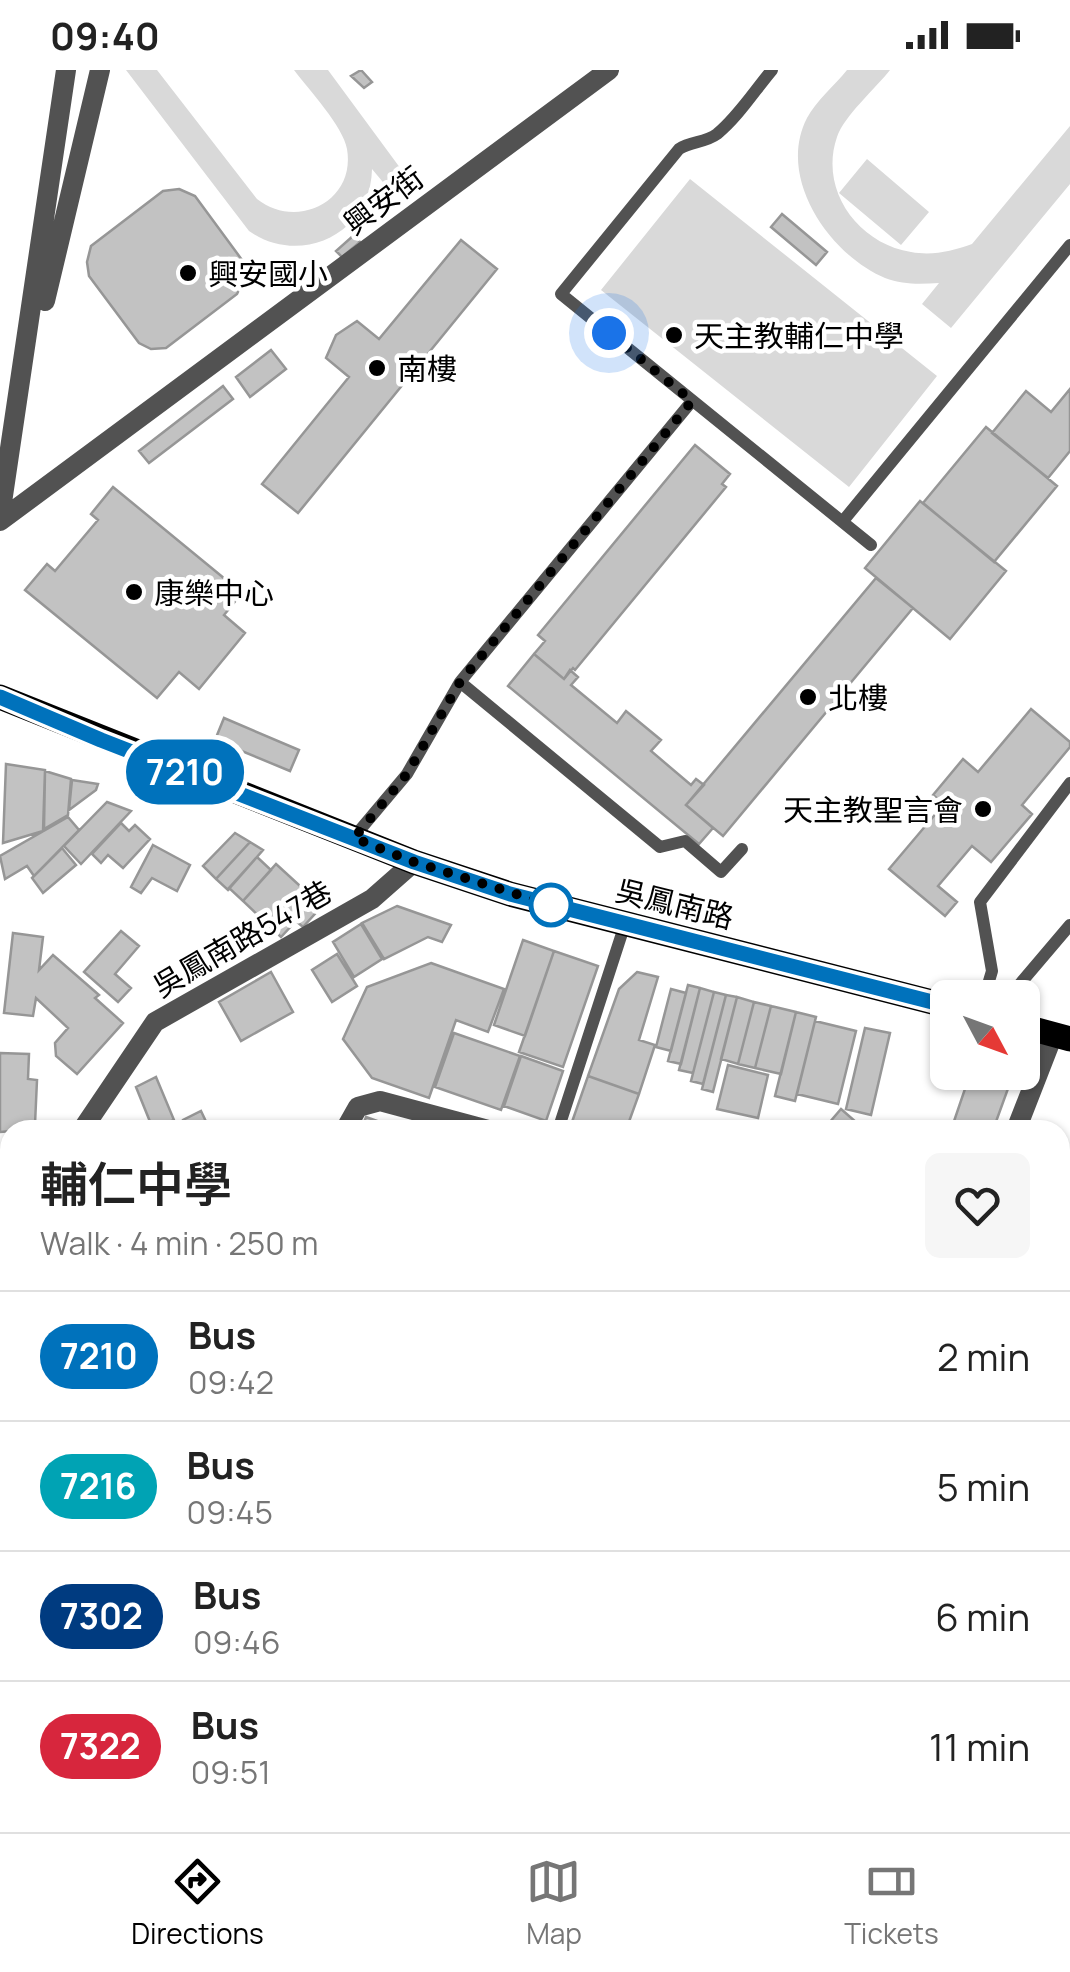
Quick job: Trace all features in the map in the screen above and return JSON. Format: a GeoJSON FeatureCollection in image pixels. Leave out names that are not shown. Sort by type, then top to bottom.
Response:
{"type":"FeatureCollection","features":[{"type":"Feature","properties":{"kind":"main road","name":"吳鳳南路"},"geometry":{"type":"LineString","coordinates":[[0,697],[414,862],[510,894],[930,1001]]}},
{"type":"Feature","properties":{"kind":"street"},"geometry":{"type":"LineString","coordinates":[[0,518],[66,70]]}},
{"type":"Feature","properties":{"kind":"street"},"geometry":{"type":"LineString","coordinates":[[14,430],[100,70]]}},
{"type":"Feature","properties":{"kind":"street","name":"興安街"},"geometry":{"type":"LineString","coordinates":[[0,518],[610,70]]}},
{"type":"Feature","properties":{"kind":"street","name":"吳鳳南路547巷"},"geometry":{"type":"LineString","coordinates":[[89,1120],[155,1022],[372,899],[414,862]]}},
{"type":"Feature","properties":{"kind":"street"},"geometry":{"type":"LineString","coordinates":[[1021,1120],[1062,1037]]}},
{"type":"Feature","properties":{"kind":"street"},"geometry":{"type":"LineString","coordinates":[[351,1120],[358,1107],[380,1101],[451,1120]]}},
{"type":"Feature","properties":{"kind":"lane"},"geometry":{"type":"LineString","coordinates":[[772,70],[718,133],[679,150],[561,294],[871,544]]}},
{"type":"Feature","properties":{"kind":"lane"},"geometry":{"type":"LineString","coordinates":[[843,521],[1070,245]]}},
{"type":"Feature","properties":{"kind":"lane"},"geometry":{"type":"LineString","coordinates":[[354,838],[407,774],[460,682],[692,401]]}},
{"type":"Feature","properties":{"kind":"lane"},"geometry":{"type":"LineString","coordinates":[[460,682],[660,847],[685,842],[722,872],[742,849]]}},
{"type":"Feature","properties":{"kind":"lane"},"geometry":{"type":"LineString","coordinates":[[989,980],[992,970],[980,902],[1070,783]]}},
{"type":"Feature","properties":{"kind":"lane"},"geometry":{"type":"LineString","coordinates":[[561,1120],[624,924]]}},
{"type":"Feature","properties":{"kind":"lane"},"geometry":{"type":"LineString","coordinates":[[1023,980],[1070,925]]}},
{"type":"Feature","properties":{"kind":"shaded area"},"geometry":{"type":"Polygon","coordinates":[[[126,70],[157,70],[257,199],[272,208],[289,212],[320,206],[342,184],[347,168],[347,149],[339,130],[294,70],[328,70],[409,180],[392,193],[372,169],[369,192],[346,227],[310,244],[290,246],[269,241],[249,231],[126,70]]]}},
{"type":"Feature","properties":{"kind":"shaded area"},"geometry":{"type":"Polygon","coordinates":[[[847,70],[890,70],[853,111],[837,137],[833,176],[838,194],[847,211],[874,238],[911,252],[942,252],[972,244],[1070,126],[1070,184],[951,328],[922,304],[939,283],[898,282],[865,267],[828,233],[804,189],[798,165],[799,141],[807,118],[847,70]]]}},
{"type":"Feature","properties":{"kind":"shaded area"},"geometry":{"type":"Polygon","coordinates":[[[867,159],[929,212],[901,245],[839,193],[867,159]]]}},
{"type":"Feature","properties":{"kind":"shaded area"},"geometry":{"type":"Polygon","coordinates":[[[690,179],[937,376],[849,487],[601,290],[690,179]]]}},
{"type":"Feature","properties":{"kind":"building"},"geometry":{"type":"Polygon","coordinates":[[[361,70],[372,82],[364,88],[351,76],[361,70]]]}},
{"type":"Feature","properties":{"kind":"building"},"geometry":{"type":"Polygon","coordinates":[[[179,189],[195,196],[245,264],[244,279],[237,294],[166,348],[151,349],[139,343],[89,276],[87,262],[91,246],[163,191],[179,189]]]}},
{"type":"Feature","properties":{"kind":"building"},"geometry":{"type":"Polygon","coordinates":[[[782,214],[827,252],[816,265],[771,227],[782,214]]]}},
{"type":"Feature","properties":{"kind":"building"},"geometry":{"type":"Polygon","coordinates":[[[354,235],[360,242],[342,257],[336,251],[354,235]]]}},
{"type":"Feature","properties":{"kind":"building","name":"南樓"},"geometry":{"type":"Polygon","coordinates":[[[461,240],[497,269],[298,513],[262,484],[349,377],[326,358],[336,335],[357,321],[379,339],[461,240]]]}},
{"type":"Feature","properties":{"kind":"building"},"geometry":{"type":"Polygon","coordinates":[[[271,350],[286,369],[250,397],[236,377],[271,350]]]}},
{"type":"Feature","properties":{"kind":"building"},"geometry":{"type":"Polygon","coordinates":[[[223,386],[233,399],[149,463],[139,451],[223,386]]]}},
{"type":"Feature","properties":{"kind":"building"},"geometry":{"type":"Polygon","coordinates":[[[1070,389],[1070,451],[1048,478],[992,433],[1026,391],[1051,412],[1070,389]]]}},
{"type":"Feature","properties":{"kind":"building"},"geometry":{"type":"Polygon","coordinates":[[[986,427],[1057,486],[994,562],[923,503],[986,427]]]}},
{"type":"Feature","properties":{"kind":"building"},"geometry":{"type":"Polygon","coordinates":[[[695,445],[730,474],[722,484],[726,487],[564,679],[534,654],[545,641],[538,635],[695,445]]]}},
{"type":"Feature","properties":{"kind":"building","name":"康樂中心"},"geometry":{"type":"Polygon","coordinates":[[[113,487],[242,593],[224,615],[245,633],[199,689],[179,672],[157,698],[25,590],[47,564],[55,571],[98,520],[91,514],[113,487]]]}},
{"type":"Feature","properties":{"kind":"building"},"geometry":{"type":"Polygon","coordinates":[[[920,501],[1006,571],[950,639],[865,568],[920,501]]]}},
{"type":"Feature","properties":{"kind":"building","name":"北樓"},"geometry":{"type":"Polygon","coordinates":[[[876,578],[913,608],[723,836],[686,805],[876,578]]]}},
{"type":"Feature","properties":{"kind":"building"},"geometry":{"type":"Polygon","coordinates":[[[534,654],[564,679],[570,670],[578,677],[571,685],[617,723],[626,711],[661,740],[651,751],[691,785],[696,779],[704,785],[686,805],[713,828],[699,844],[508,686],[534,654]]]}},
{"type":"Feature","properties":{"kind":"building","name":"天主教聖言會"},"geometry":{"type":"Polygon","coordinates":[[[1031,709],[1070,742],[1070,747],[1022,805],[1032,814],[991,862],[972,846],[938,886],[957,902],[945,916],[889,869],[944,804],[933,795],[963,759],[978,772],[1031,709]]]}},
{"type":"Feature","properties":{"kind":"building"},"geometry":{"type":"Polygon","coordinates":[[[224,718],[299,750],[290,771],[215,740],[224,718]]]}},
{"type":"Feature","properties":{"kind":"building"},"geometry":{"type":"Polygon","coordinates":[[[6,764],[45,770],[43,831],[3,843],[6,764]]]}},
{"type":"Feature","properties":{"kind":"building"},"geometry":{"type":"Polygon","coordinates":[[[45,771],[71,779],[68,815],[44,829],[45,771]]]}},
{"type":"Feature","properties":{"kind":"building"},"geometry":{"type":"Polygon","coordinates":[[[72,780],[98,784],[96,790],[69,810],[72,780]]]}},
{"type":"Feature","properties":{"kind":"building"},"geometry":{"type":"Polygon","coordinates":[[[107,802],[131,811],[81,864],[64,846],[107,802]]]}},
{"type":"Feature","properties":{"kind":"building"},"geometry":{"type":"Polygon","coordinates":[[[68,817],[79,830],[34,876],[27,866],[5,879],[0,856],[68,817]]]}},
{"type":"Feature","properties":{"kind":"building"},"geometry":{"type":"Polygon","coordinates":[[[121,823],[129,831],[135,825],[150,839],[123,868],[108,855],[101,863],[92,854],[121,823]]]}},
{"type":"Feature","properties":{"kind":"building"},"geometry":{"type":"Polygon","coordinates":[[[235,833],[250,842],[216,879],[203,866],[235,833]]]}},
{"type":"Feature","properties":{"kind":"building"},"geometry":{"type":"Polygon","coordinates":[[[250,842],[263,850],[228,890],[216,879],[250,842]]]}},
{"type":"Feature","properties":{"kind":"building"},"geometry":{"type":"Polygon","coordinates":[[[153,845],[190,865],[177,891],[152,878],[141,893],[131,887],[153,845]]]}},
{"type":"Feature","properties":{"kind":"building"},"geometry":{"type":"Polygon","coordinates":[[[62,848],[76,865],[43,893],[32,878],[62,848]]]}},
{"type":"Feature","properties":{"kind":"building"},"geometry":{"type":"Polygon","coordinates":[[[257,857],[271,870],[243,901],[229,888],[257,857]]]}},
{"type":"Feature","properties":{"kind":"building"},"geometry":{"type":"Polygon","coordinates":[[[276,864],[322,906],[303,927],[296,921],[281,937],[243,901],[276,864]]]}},
{"type":"Feature","properties":{"kind":"building"},"geometry":{"type":"Polygon","coordinates":[[[397,906],[451,925],[442,942],[428,937],[384,959],[362,923],[397,906]]]}},
{"type":"Feature","properties":{"kind":"building"},"geometry":{"type":"Polygon","coordinates":[[[361,924],[382,959],[354,977],[333,942],[361,924]]]}},
{"type":"Feature","properties":{"kind":"building"},"geometry":{"type":"Polygon","coordinates":[[[121,931],[139,946],[115,974],[131,988],[118,1002],[84,972],[121,931]]]}},
{"type":"Feature","properties":{"kind":"building"},"geometry":{"type":"Polygon","coordinates":[[[13,933],[43,937],[39,970],[53,955],[99,995],[95,998],[123,1023],[77,1074],[56,1056],[55,1043],[68,1028],[36,998],[33,1016],[4,1013],[13,933]]]}},
{"type":"Feature","properties":{"kind":"building"},"geometry":{"type":"Polygon","coordinates":[[[523,940],[554,951],[525,1036],[494,1025],[523,940]]]}},
{"type":"Feature","properties":{"kind":"building"},"geometry":{"type":"Polygon","coordinates":[[[554,951],[598,966],[563,1067],[519,1052],[554,951]]]}},
{"type":"Feature","properties":{"kind":"building"},"geometry":{"type":"Polygon","coordinates":[[[337,954],[357,986],[332,1002],[312,970],[337,954]]]}},
{"type":"Feature","properties":{"kind":"building"},"geometry":{"type":"Polygon","coordinates":[[[431,963],[504,989],[488,1032],[456,1020],[429,1098],[372,1078],[343,1039],[367,987],[431,963]]]}},
{"type":"Feature","properties":{"kind":"building"},"geometry":{"type":"Polygon","coordinates":[[[271,972],[293,1012],[241,1041],[219,1002],[271,972]]]}},
{"type":"Feature","properties":{"kind":"building"},"geometry":{"type":"Polygon","coordinates":[[[637,972],[658,977],[639,1040],[655,1045],[639,1094],[588,1076],[619,989],[637,972]]]}},
{"type":"Feature","properties":{"kind":"building"},"geometry":{"type":"Polygon","coordinates":[[[688,985],[700,988],[681,1064],[668,1061],[688,985]]]}},
{"type":"Feature","properties":{"kind":"building"},"geometry":{"type":"Polygon","coordinates":[[[700,988],[714,992],[693,1073],[679,1070],[700,988]]]}},
{"type":"Feature","properties":{"kind":"building"},"geometry":{"type":"Polygon","coordinates":[[[671,989],[686,993],[671,1051],[656,1047],[671,989]]]}},
{"type":"Feature","properties":{"kind":"building"},"geometry":{"type":"Polygon","coordinates":[[[714,992],[726,995],[703,1084],[691,1081],[714,992]]]}},
{"type":"Feature","properties":{"kind":"building"},"geometry":{"type":"Polygon","coordinates":[[[726,995],[737,997],[713,1092],[702,1089],[726,995]]]}},
{"type":"Feature","properties":{"kind":"building"},"geometry":{"type":"Polygon","coordinates":[[[737,997],[754,1002],[738,1064],[721,1059],[737,997]]]}},
{"type":"Feature","properties":{"kind":"building"},"geometry":{"type":"Polygon","coordinates":[[[754,1002],[771,1006],[755,1068],[738,1064],[754,1002]]]}},
{"type":"Feature","properties":{"kind":"building"},"geometry":{"type":"Polygon","coordinates":[[[771,1006],[796,1012],[781,1074],[755,1068],[771,1006]]]}},
{"type":"Feature","properties":{"kind":"building"},"geometry":{"type":"Polygon","coordinates":[[[796,1012],[816,1017],[795,1101],[775,1096],[796,1012]]]}},
{"type":"Feature","properties":{"kind":"building"},"geometry":{"type":"Polygon","coordinates":[[[815,1021],[856,1031],[838,1104],[797,1094],[815,1021]]]}},
{"type":"Feature","properties":{"kind":"building"},"geometry":{"type":"Polygon","coordinates":[[[865,1028],[890,1033],[871,1115],[846,1109],[865,1028]]]}},
{"type":"Feature","properties":{"kind":"building"},"geometry":{"type":"Polygon","coordinates":[[[454,1033],[520,1056],[501,1110],[435,1087],[454,1033]]]}},
{"type":"Feature","properties":{"kind":"building"},"geometry":{"type":"Polygon","coordinates":[[[0,1053],[29,1054],[28,1079],[37,1080],[35,1120],[0,1120],[0,1053]]]}},
{"type":"Feature","properties":{"kind":"building"},"geometry":{"type":"Polygon","coordinates":[[[521,1056],[563,1071],[546,1120],[504,1106],[521,1056]]]}},
{"type":"Feature","properties":{"kind":"building"},"geometry":{"type":"Polygon","coordinates":[[[728,1065],[768,1075],[758,1118],[717,1109],[728,1065]]]}},
{"type":"Feature","properties":{"kind":"building"},"geometry":{"type":"Polygon","coordinates":[[[588,1076],[639,1094],[630,1120],[573,1120],[588,1076]]]}},
{"type":"Feature","properties":{"kind":"building"},"geometry":{"type":"Polygon","coordinates":[[[156,1077],[174,1120],[149,1120],[136,1087],[156,1077]]]}},
{"type":"Feature","properties":{"kind":"building"},"geometry":{"type":"Polygon","coordinates":[[[965,1090],[1007,1090],[997,1120],[954,1120],[965,1090]]]}},
{"type":"Feature","properties":{"kind":"building"},"geometry":{"type":"Polygon","coordinates":[[[841,1109],[854,1120],[832,1120],[841,1109]]]}},
{"type":"Feature","properties":{"kind":"building"},"geometry":{"type":"Polygon","coordinates":[[[201,1111],[205,1120],[183,1120],[201,1111]]]}},
{"type":"Feature","properties":{"kind":"bus line","name":"7210"},"geometry":{"type":"LineString","coordinates":[[0,697],[414,862],[510,894],[930,1001]]}},
{"type":"Feature","properties":{"kind":"place","name":"興安國小"},"geometry":{"type":"Point","coordinates":[188,273]}},
{"type":"Feature","properties":{"kind":"place","name":"天主教輔仁中學"},"geometry":{"type":"Point","coordinates":[674,335]}},
{"type":"Feature","properties":{"kind":"place","name":"南樓"},"geometry":{"type":"Point","coordinates":[377,368]}},
{"type":"Feature","properties":{"kind":"place","name":"康樂中心"},"geometry":{"type":"Point","coordinates":[134,592]}},
{"type":"Feature","properties":{"kind":"place","name":"北樓"},"geometry":{"type":"Point","coordinates":[808,697]}},
{"type":"Feature","properties":{"kind":"place","name":"天主教聖言會"},"geometry":{"type":"Point","coordinates":[983,809]}},
{"type":"Feature","properties":{"kind":"route"},"geometry":{"type":"LineString","coordinates":[[551,905],[414,862],[354,838],[407,774],[460,682],[692,401],[609,333]]}}]}
